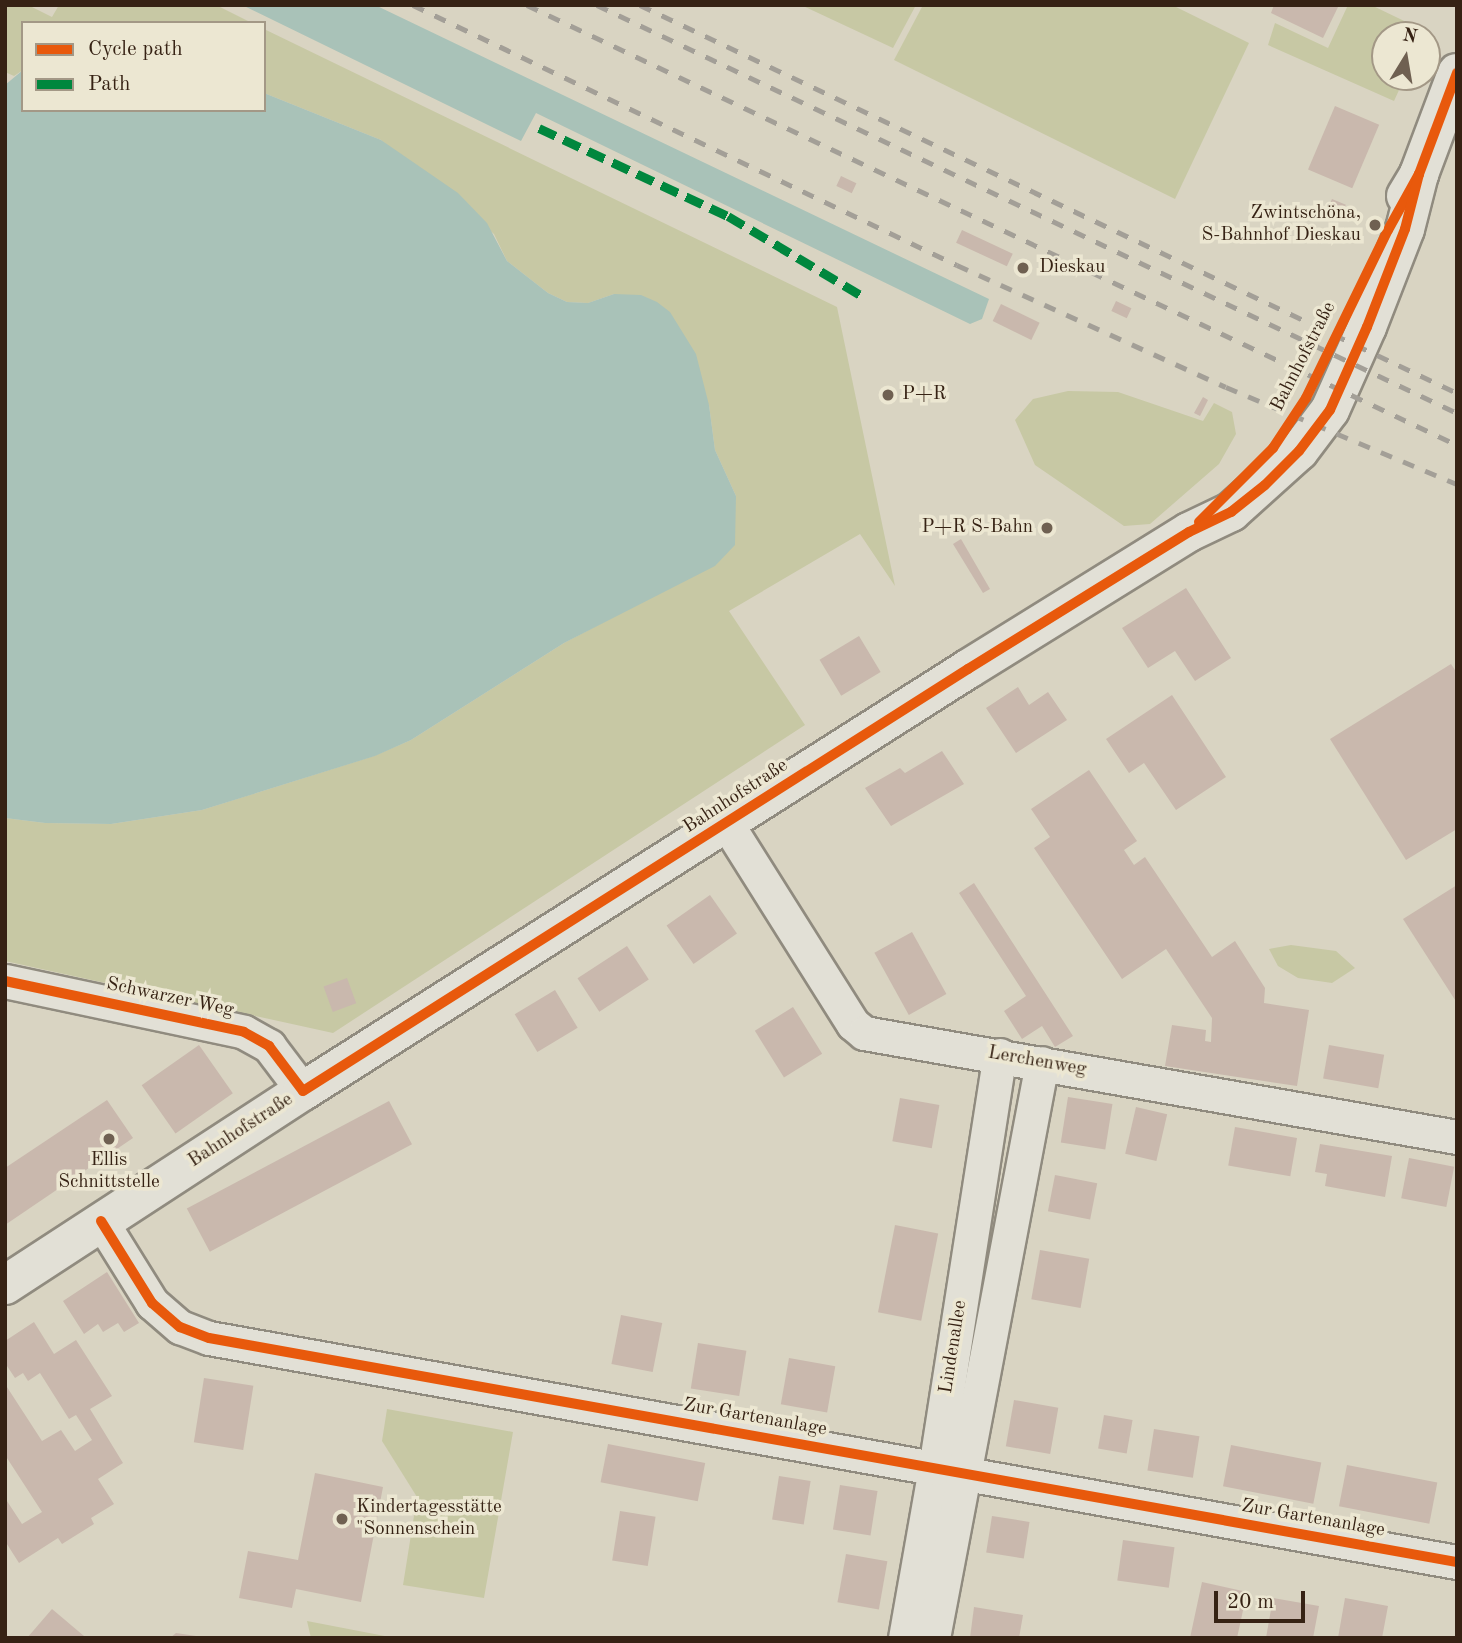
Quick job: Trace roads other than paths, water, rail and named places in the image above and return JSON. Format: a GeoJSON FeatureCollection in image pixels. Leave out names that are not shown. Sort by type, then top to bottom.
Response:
{"type":"FeatureCollection","features":[{"type":"Feature","properties":{"kind":"street","name":"Bahnhofstraße"},"geometry":{"type":"LineString","coordinates":[[5,1285],[303,1091],[1189,532],[1231,512],[1265,485],[1299,451],[1330,410],[1367,327],[1405,229],[1419,174],[1457,73]]}},
{"type":"Feature","properties":{"kind":"street","name":"Lerchenweg"},"geometry":{"type":"LineString","coordinates":[[727,824],[853,1024],[864,1033],[1457,1137]]}},
{"type":"Feature","properties":{"kind":"street","name":"Schwarzer Weg"},"geometry":{"type":"LineString","coordinates":[[5,981],[244,1032],[269,1046],[303,1091]]}},
{"type":"Feature","properties":{"kind":"street","name":"Lindenallee"},"geometry":{"type":"LineString","coordinates":[[933,1638],[950,1470],[1000,1055]]}},
{"type":"Feature","properties":{"kind":"street","name":"Lindenallee"},"geometry":{"type":"LineString","coordinates":[[905,1638],[950,1470],[1042,1063]]}},
{"type":"Feature","properties":{"kind":"street","name":"Zur Gartenanlage"},"geometry":{"type":"LineString","coordinates":[[101,1222],[152,1303],[180,1327],[209,1338],[1457,1562]]}},
{"type":"Feature","properties":{"kind":"railway"},"geometry":{"type":"LineString","coordinates":[[413,5],[957,265],[1226,387],[1457,484]]}},
{"type":"Feature","properties":{"kind":"railway"},"geometry":{"type":"LineString","coordinates":[[527,5],[1457,445]]}},
{"type":"Feature","properties":{"kind":"railway"},"geometry":{"type":"LineString","coordinates":[[597,5],[1457,413]]}},
{"type":"Feature","properties":{"kind":"railway"},"geometry":{"type":"LineString","coordinates":[[640,5],[1457,393]]}},
{"type":"Feature","properties":{"kind":"place","name":"Zwintschöna, S-Bahnhof Dieskau"},"geometry":{"type":"Point","coordinates":[1375,225]}},
{"type":"Feature","properties":{"kind":"place","name":"Dieskau"},"geometry":{"type":"Point","coordinates":[1023,268]}},
{"type":"Feature","properties":{"kind":"place","name":"P+R"},"geometry":{"type":"Point","coordinates":[888,395]}},
{"type":"Feature","properties":{"kind":"place","name":"P+R S-Bahn"},"geometry":{"type":"Point","coordinates":[1047,528]}},
{"type":"Feature","properties":{"kind":"place","name":"Ellis Schnittstelle"},"geometry":{"type":"Point","coordinates":[109,1139]}},
{"type":"Feature","properties":{"kind":"place","name":"Kindertagesstätte \"Sonnenschein"},"geometry":{"type":"Point","coordinates":[342,1519]}}]}
